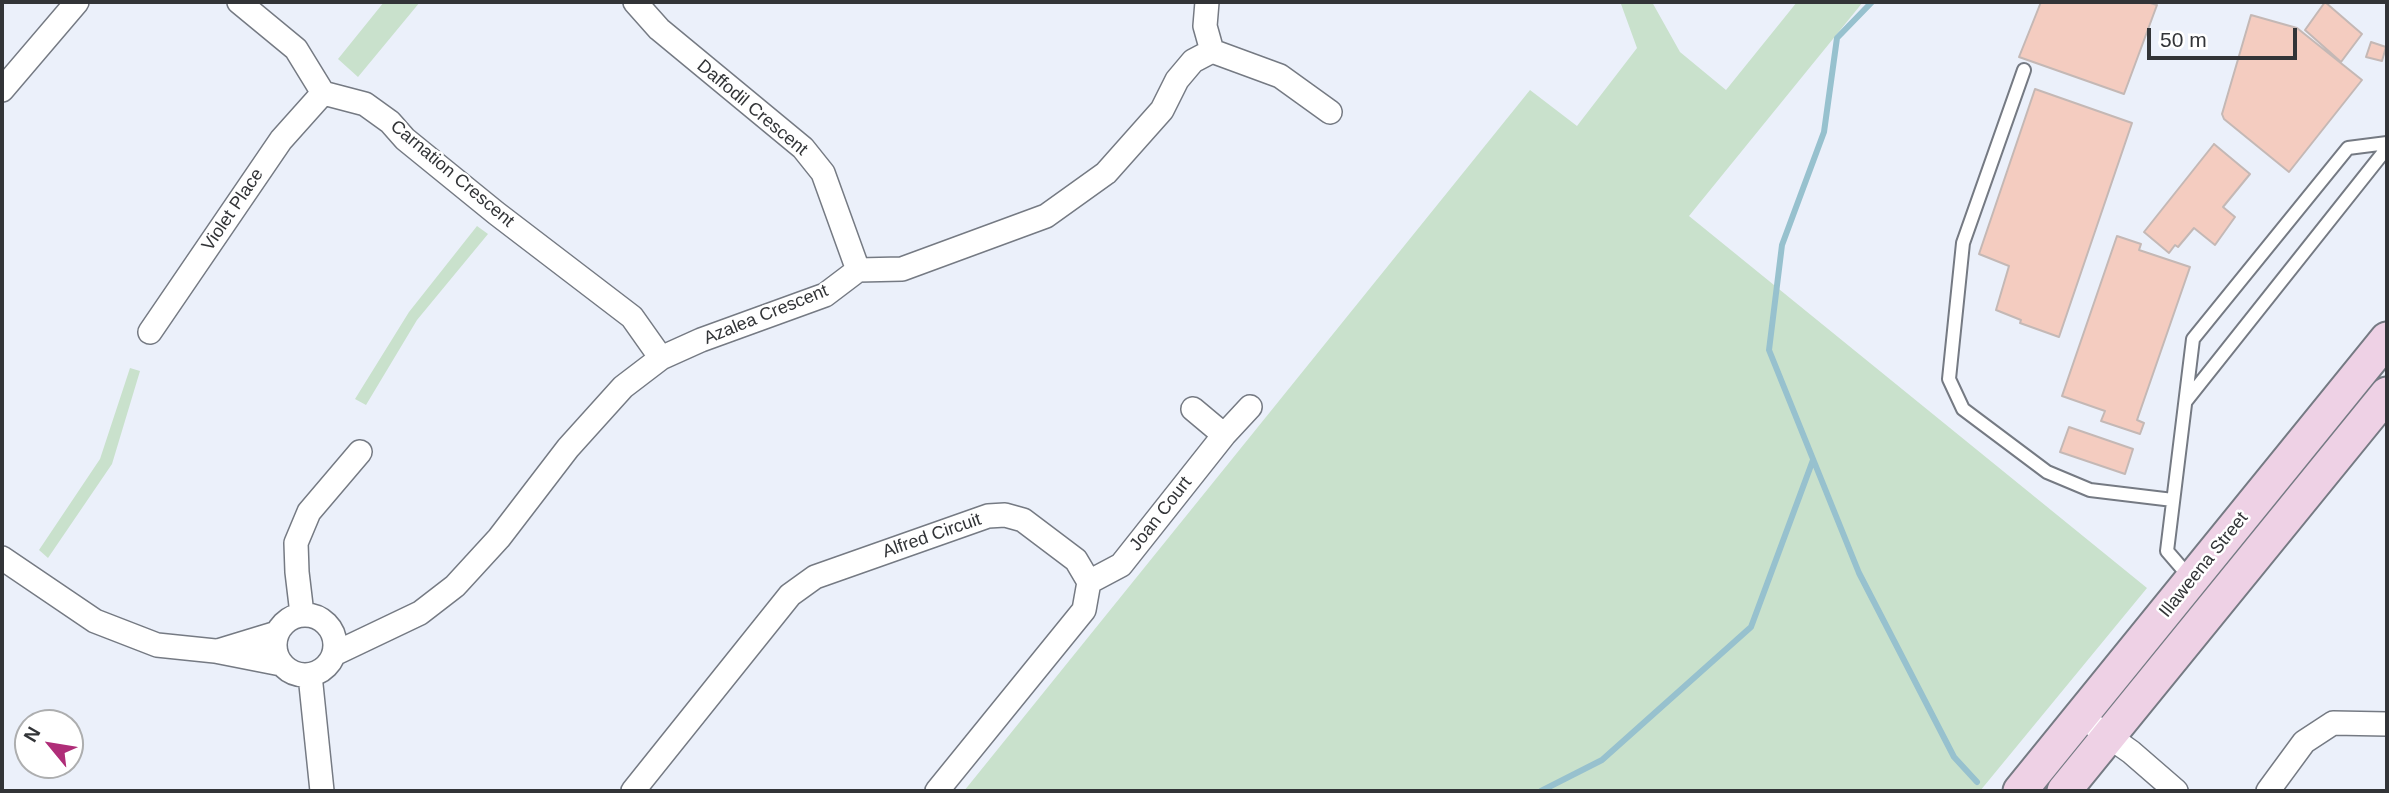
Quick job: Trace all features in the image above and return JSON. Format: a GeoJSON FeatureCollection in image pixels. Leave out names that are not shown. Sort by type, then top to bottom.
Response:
{"type":"FeatureCollection","features":[{"type":"Feature","properties":{"kind":"main road","name":"Illaweena Street"},"geometry":{"type":"LineString","coordinates":[[2020,791],[2387,339]]}},
{"type":"Feature","properties":{"kind":"main road","name":"Illaweena Street"},"geometry":{"type":"LineString","coordinates":[[2064,791],[2387,394]]}},
{"type":"Feature","properties":{"kind":"main road"},"geometry":{"type":"LineString","coordinates":[[2192,580],[2231,586]]}},
{"type":"Feature","properties":{"kind":"street"},"geometry":{"type":"LineString","coordinates":[[2,90],[77,2]]}},
{"type":"Feature","properties":{"kind":"street"},"geometry":{"type":"LineString","coordinates":[[239,2],[296,49],[323,93]]}},
{"type":"Feature","properties":{"kind":"street","name":"Daffodil Crescent"},"geometry":{"type":"LineString","coordinates":[[635,2],[659,29],[803,148],[823,173],[858,270]]}},
{"type":"Feature","properties":{"kind":"street"},"geometry":{"type":"LineString","coordinates":[[1207,2],[1205,26],[1212,51]]}},
{"type":"Feature","properties":{"kind":"street"},"geometry":{"type":"LineString","coordinates":[[858,270],[902,269],[1045,216],[1106,173],[1162,110],[1177,80],[1193,61],[1212,51],[1280,76],[1330,112]]}},
{"type":"Feature","properties":{"kind":"street","name":"Violet Place"},"geometry":{"type":"LineString","coordinates":[[150,332],[281,140],[323,93]]}},
{"type":"Feature","properties":{"kind":"street","name":"Carnation Crescent"},"geometry":{"type":"LineString","coordinates":[[323,93],[365,104],[390,122],[405,139],[496,213],[632,317],[661,358]]}},
{"type":"Feature","properties":{"kind":"street","name":"Azalea Crescent"},"geometry":{"type":"LineString","coordinates":[[334,654],[420,613],[455,586],[499,537],[568,448],[623,387],[661,358],[727,330],[825,295],[858,270]]}},
{"type":"Feature","properties":{"kind":"street","name":"Joan Court"},"geometry":{"type":"LineString","coordinates":[[1089,583],[1121,565],[1224,435],[1250,407]]}},
{"type":"Feature","properties":{"kind":"street"},"geometry":{"type":"LineString","coordinates":[[1193,409],[1224,435]]}},
{"type":"Feature","properties":{"kind":"street"},"geometry":{"type":"LineString","coordinates":[[302,614],[296,542],[309,512],[360,452]]}},
{"type":"Feature","properties":{"kind":"street","name":"Alfred Circuit"},"geometry":{"type":"LineString","coordinates":[[633,791],[790,595],[815,577],[988,516],[1005,515],[1023,520],[1076,560],[1089,583]]}},
{"type":"Feature","properties":{"kind":"street"},"geometry":{"type":"LineString","coordinates":[[2,558],[95,621],[157,645],[282,664]]}},
{"type":"Feature","properties":{"kind":"street"},"geometry":{"type":"LineString","coordinates":[[937,791],[1084,610],[1089,583]]}},
{"type":"Feature","properties":{"kind":"street"},"geometry":{"type":"LineString","coordinates":[[326,622],[335,637],[334,654],[325,668],[310,675],[294,674],[282,664],[275,649],[277,633],[287,620],[302,614],[326,622],[385,629]]}},
{"type":"Feature","properties":{"kind":"street"},"geometry":{"type":"LineString","coordinates":[[215,652],[277,633]]}},
{"type":"Feature","properties":{"kind":"street"},"geometry":{"type":"LineString","coordinates":[[310,675],[322,791]]}},
{"type":"Feature","properties":{"kind":"street"},"geometry":{"type":"LineString","coordinates":[[2081,717],[2176,791]]}},
{"type":"Feature","properties":{"kind":"street"},"geometry":{"type":"LineString","coordinates":[[2269,791],[2304,742],[2333,723],[2387,724]]}},
{"type":"Feature","properties":{"kind":"lane"},"geometry":{"type":"LineString","coordinates":[[2024,70],[1963,243],[1949,379],[1963,409],[2048,472],[2090,490],[2173,500]]}},
{"type":"Feature","properties":{"kind":"lane"},"geometry":{"type":"LineString","coordinates":[[2186,401],[2387,146]]}},
{"type":"Feature","properties":{"kind":"lane"},"geometry":{"type":"LineString","coordinates":[[2192,580],[2167,551],[2193,339],[2348,148],[2387,146]]}},
{"type":"Feature","properties":{"kind":"green space"},"geometry":{"type":"Polygon","coordinates":[[[384,2],[420,2],[358,77],[338,59],[384,2]]]}},
{"type":"Feature","properties":{"kind":"green space"},"geometry":{"type":"Polygon","coordinates":[[[1652,2],[1680,52],[1726,90],[1797,2],[1863,2],[1689,216],[2147,588],[1980,791],[964,791],[1530,90],[1577,126],[1637,48],[1621,4],[1652,2]]]}},
{"type":"Feature","properties":{"kind":"green space"},"geometry":{"type":"Polygon","coordinates":[[[477,226],[488,234],[417,320],[366,405],[355,399],[409,312],[477,226]]]}},
{"type":"Feature","properties":{"kind":"green space"},"geometry":{"type":"Polygon","coordinates":[[[130,368],[140,371],[112,464],[48,558],[39,550],[100,459],[130,368]]]}},
{"type":"Feature","properties":{"kind":"building"},"geometry":{"type":"Polygon","coordinates":[[[2041,2],[2147,2],[2157,5],[2124,94],[2019,57],[2041,2]]]}},
{"type":"Feature","properties":{"kind":"building"},"geometry":{"type":"Polygon","coordinates":[[[2325,2],[2362,34],[2341,62],[2305,30],[2325,2]]]}},
{"type":"Feature","properties":{"kind":"building"},"geometry":{"type":"Polygon","coordinates":[[[2251,15],[2297,28],[2362,80],[2289,172],[2224,119],[2222,114],[2251,15]]]}},
{"type":"Feature","properties":{"kind":"building"},"geometry":{"type":"Polygon","coordinates":[[[2371,42],[2386,47],[2382,61],[2366,57],[2371,42]]]}},
{"type":"Feature","properties":{"kind":"building"},"geometry":{"type":"Polygon","coordinates":[[[2035,89],[2132,123],[2059,337],[2020,323],[2021,320],[1996,310],[2009,266],[1979,254],[2035,89]]]}},
{"type":"Feature","properties":{"kind":"building"},"geometry":{"type":"Polygon","coordinates":[[[2214,144],[2250,174],[2223,207],[2235,217],[2215,245],[2194,228],[2178,247],[2175,245],[2169,253],[2144,232],[2214,144]]]}},
{"type":"Feature","properties":{"kind":"building"},"geometry":{"type":"Polygon","coordinates":[[[2117,236],[2141,244],[2139,250],[2190,267],[2137,420],[2144,423],[2140,434],[2101,421],[2105,411],[2062,396],[2117,236]]]}},
{"type":"Feature","properties":{"kind":"building"},"geometry":{"type":"Polygon","coordinates":[[[2069,427],[2133,449],[2125,474],[2060,452],[2069,427]]]}},
{"type":"Feature","properties":{"kind":"waterway"},"geometry":{"type":"LineString","coordinates":[[1872,2],[1837,38],[1824,132],[1782,245],[1769,350],[1859,573],[1954,757],[1977,782]]}},
{"type":"Feature","properties":{"kind":"waterway"},"geometry":{"type":"LineString","coordinates":[[1541,791],[1602,760],[1751,627],[1813,460]]}}]}
